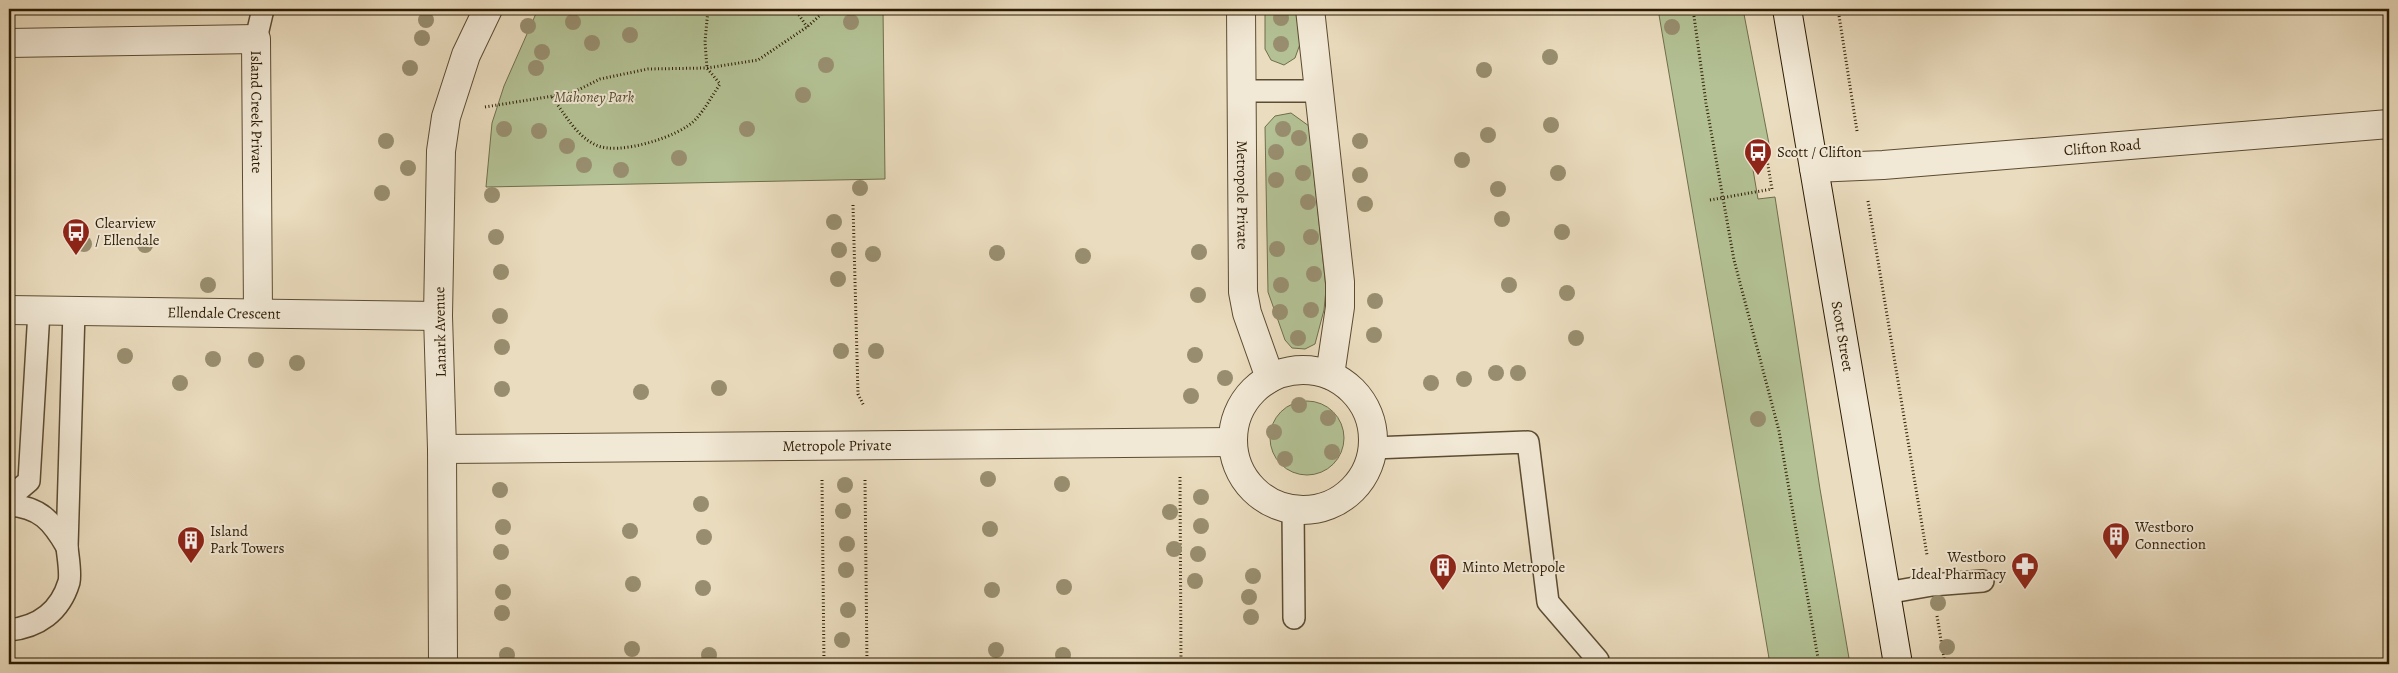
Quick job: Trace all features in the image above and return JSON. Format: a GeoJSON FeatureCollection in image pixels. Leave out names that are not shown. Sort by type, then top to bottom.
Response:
{"type":"FeatureCollection","features":[{"type":"Feature","properties":{"kind":"street","name":"Lanark Avenue"},"geometry":{"type":"LineString","coordinates":[[443,664],[442,449],[438,316],[441,151],[446,117],[466,55],[488,9]]}},
{"type":"Feature","properties":{"kind":"street","name":"Metropole Private"},"geometry":{"type":"LineString","coordinates":[[1241,9],[1243,292],[1247,313],[1270,378]]}},
{"type":"Feature","properties":{"kind":"street"},"geometry":{"type":"LineString","coordinates":[[1310,9],[1340,282],[1340,307],[1330,375]]}},
{"type":"Feature","properties":{"kind":"street","name":"Scott Street"},"geometry":{"type":"LineString","coordinates":[[1787,9],[1898,664]]}},
{"type":"Feature","properties":{"kind":"street","name":"Island Creek Private"},"geometry":{"type":"LineString","coordinates":[[9,43],[256,40],[258,313]]}},
{"type":"Feature","properties":{"kind":"street","name":"Clifton Road"},"geometry":{"type":"LineString","coordinates":[[1814,168],[1883,165],[2389,124]]}},
{"type":"Feature","properties":{"kind":"street","name":"Ellendale Crescent"},"geometry":{"type":"LineString","coordinates":[[9,310],[438,316]]}},
{"type":"Feature","properties":{"kind":"street"},"geometry":{"type":"LineString","coordinates":[[1310,370],[1330,375],[1346,384],[1359,396],[1368,412],[1372,429],[1373,448],[1368,466],[1359,482],[1346,495],[1330,504],[1312,510],[1293,509],[1275,504],[1258,493],[1245,479],[1233,442],[1235,423],[1243,405],[1255,389],[1270,378],[1289,371],[1310,370]]}},
{"type":"Feature","properties":{"kind":"street","name":"Metropole Private"},"geometry":{"type":"LineString","coordinates":[[442,449],[1233,442]]}},
{"type":"Feature","properties":{"kind":"lane"},"geometry":{"type":"LineString","coordinates":[[256,40],[263,9]]}},
{"type":"Feature","properties":{"kind":"lane"},"geometry":{"type":"LineString","coordinates":[[1242,90],[1320,91]]}},
{"type":"Feature","properties":{"kind":"lane"},"geometry":{"type":"LineString","coordinates":[[9,498],[28,480],[39,311]]}},
{"type":"Feature","properties":{"kind":"lane"},"geometry":{"type":"LineString","coordinates":[[9,630],[33,625],[56,608],[69,581],[67,547],[74,311]]}},
{"type":"Feature","properties":{"kind":"lane"},"geometry":{"type":"LineString","coordinates":[[1373,448],[1528,442],[1548,602],[1598,660]]}},
{"type":"Feature","properties":{"kind":"lane"},"geometry":{"type":"LineString","coordinates":[[9,504],[39,512],[55,526],[67,547]]}},
{"type":"Feature","properties":{"kind":"lane"},"geometry":{"type":"LineString","coordinates":[[1293,509],[1294,618]]}},
{"type":"Feature","properties":{"kind":"lane"},"geometry":{"type":"LineString","coordinates":[[1886,593],[1932,585],[1983,581]]}},
{"type":"Feature","properties":{"kind":"path"},"geometry":{"type":"LineString","coordinates":[[552,97],[580,133],[596,146],[625,148],[671,135],[695,120],[720,84],[707,68],[705,42],[708,9]]}},
{"type":"Feature","properties":{"kind":"path"},"geometry":{"type":"LineString","coordinates":[[795,9],[807,27]]}},
{"type":"Feature","properties":{"kind":"path"},"geometry":{"type":"LineString","coordinates":[[485,108],[572,93],[600,79],[648,69],[707,68],[758,60],[807,27],[827,9]]}},
{"type":"Feature","properties":{"kind":"path"},"geometry":{"type":"LineString","coordinates":[[1694,9],[1706,104],[1734,260],[1779,432],[1819,664]]}},
{"type":"Feature","properties":{"kind":"path"},"geometry":{"type":"LineString","coordinates":[[1838,9],[1856,125]]}},
{"type":"Feature","properties":{"kind":"path"},"geometry":{"type":"LineString","coordinates":[[1710,200],[1772,189],[1766,154]]}},
{"type":"Feature","properties":{"kind":"path"},"geometry":{"type":"LineString","coordinates":[[853,204],[858,394],[864,406]]}},
{"type":"Feature","properties":{"kind":"path"},"geometry":{"type":"LineString","coordinates":[[1869,211],[1945,664]]}},
{"type":"Feature","properties":{"kind":"path"},"geometry":{"type":"LineString","coordinates":[[1180,476],[1181,664]]}},
{"type":"Feature","properties":{"kind":"path"},"geometry":{"type":"LineString","coordinates":[[822,479],[824,664]]}},
{"type":"Feature","properties":{"kind":"path"},"geometry":{"type":"LineString","coordinates":[[865,479],[868,664]]}},
{"type":"Feature","properties":{"kind":"green space","name":"Mahoney Park"},"geometry":{"type":"Polygon","coordinates":[[[538,9],[883,9],[885,179],[486,187],[492,123],[504,86],[538,9]]]}},
{"type":"Feature","properties":{"kind":"green space"},"geometry":{"type":"Polygon","coordinates":[[[1265,9],[1296,9],[1300,44],[1295,58],[1284,65],[1271,60],[1265,49],[1265,9]]]}},
{"type":"Feature","properties":{"kind":"green space"},"geometry":{"type":"Polygon","coordinates":[[[1658,9],[1743,9],[1770,149],[1750,152],[1758,199],[1775,197],[1820,489],[1850,664],[1770,664],[1658,9]]]}},
{"type":"Feature","properties":{"kind":"green space"},"geometry":{"type":"Polygon","coordinates":[[[1291,113],[1309,126],[1326,289],[1324,310],[1315,344],[1305,349],[1292,348],[1285,340],[1268,292],[1265,127],[1275,116],[1291,113]]]}},
{"type":"Feature","properties":{"kind":"green space"},"geometry":{"type":"Polygon","coordinates":[[[1307,401],[1328,407],[1338,417],[1344,438],[1338,459],[1328,469],[1307,475],[1286,469],[1276,459],[1270,438],[1276,417],[1286,407],[1307,401]]]}},
{"type":"Feature","properties":{"kind":"place","name":"Scott / Clifton"},"geometry":{"type":"Point","coordinates":[1758,176]}},
{"type":"Feature","properties":{"kind":"place","name":"Clearview / Ellendale"},"geometry":{"type":"Point","coordinates":[76,256]}},
{"type":"Feature","properties":{"kind":"place","name":"Westboro Connection"},"geometry":{"type":"Point","coordinates":[2116,560]}},
{"type":"Feature","properties":{"kind":"place","name":"Island Park Towers"},"geometry":{"type":"Point","coordinates":[191,564]}},
{"type":"Feature","properties":{"kind":"place","name":"Westboro Ideal Pharmacy"},"geometry":{"type":"Point","coordinates":[2025,590]}},
{"type":"Feature","properties":{"kind":"place","name":"Minto Metropole"},"geometry":{"type":"Point","coordinates":[1443,591]}}]}
